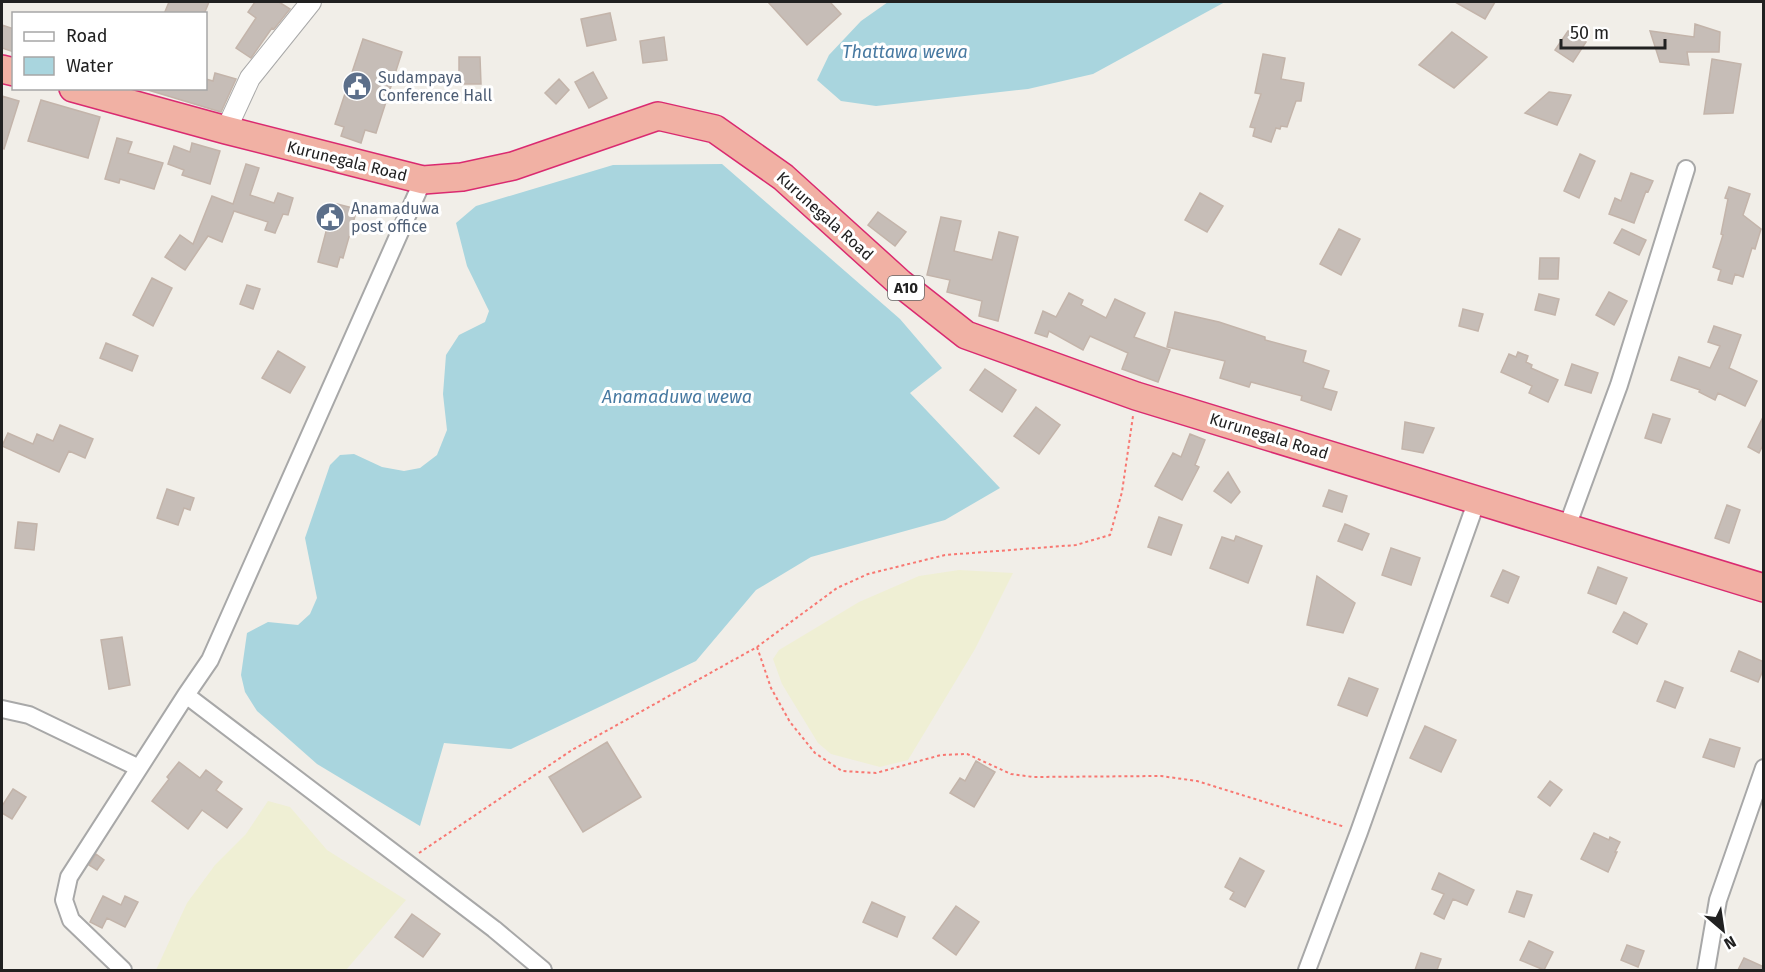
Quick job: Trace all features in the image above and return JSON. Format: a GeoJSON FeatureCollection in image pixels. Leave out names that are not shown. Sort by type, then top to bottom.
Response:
{"type":"FeatureCollection","features":[{"type":"Feature","properties":{"kind":"highway","name":"Kurunegala Road"},"geometry":{"type":"LineString","coordinates":[[80,90],[423,180],[462,177],[513,166],[658,116],[715,129],[783,177],[900,283],[966,335],[1136,396],[1764,588]]}},
{"type":"Feature","properties":{"kind":"street"},"geometry":{"type":"LineString","coordinates":[[226,130],[250,78],[311,2]]}},
{"type":"Feature","properties":{"kind":"street"},"geometry":{"type":"LineString","coordinates":[[1567,527],[1619,385],[1686,169]]}},
{"type":"Feature","properties":{"kind":"street"},"geometry":{"type":"LineString","coordinates":[[123,970],[71,920],[64,900],[69,877],[210,660],[423,180]]}},
{"type":"Feature","properties":{"kind":"street"},"geometry":{"type":"LineString","coordinates":[[1307,970],[1359,832],[1477,500]]}},
{"type":"Feature","properties":{"kind":"street"},"geometry":{"type":"LineString","coordinates":[[186,694],[494,929],[543,970]]}},
{"type":"Feature","properties":{"kind":"street"},"geometry":{"type":"LineString","coordinates":[[2,709],[29,715],[139,768]]}},
{"type":"Feature","properties":{"kind":"street"},"geometry":{"type":"LineString","coordinates":[[1706,970],[1718,900],[1764,768]]}},
{"type":"Feature","properties":{"kind":"path"},"geometry":{"type":"LineString","coordinates":[[406,862],[572,750],[757,647],[837,588],[868,574],[945,555],[1076,545],[1110,536],[1122,492],[1136,396]]}},
{"type":"Feature","properties":{"kind":"path"},"geometry":{"type":"LineString","coordinates":[[757,647],[771,688],[790,722],[815,753],[842,771],[876,773],[940,755],[967,754],[1011,774],[1033,777],[1161,776],[1197,781],[1359,832]]}},
{"type":"Feature","properties":{"kind":"green space"},"geometry":{"type":"Polygon","coordinates":[[[959,570],[1013,573],[975,649],[908,760],[880,767],[831,754],[818,743],[782,684],[773,659],[779,650],[859,602],[919,576],[959,570]]]}},
{"type":"Feature","properties":{"kind":"green space"},"geometry":{"type":"Polygon","coordinates":[[[268,801],[290,807],[327,850],[406,900],[346,970],[156,970],[187,903],[215,865],[246,834],[268,801]]]}},
{"type":"Feature","properties":{"kind":"water","name":"Thattawa wewa"},"geometry":{"type":"Polygon","coordinates":[[[888,2],[1225,2],[1093,74],[1028,89],[876,106],[841,101],[817,80],[829,55],[861,21],[888,2]]]}},
{"type":"Feature","properties":{"kind":"water","name":"Anamaduwa wewa"},"geometry":{"type":"Polygon","coordinates":[[[722,164],[900,319],[942,368],[910,393],[1000,488],[945,520],[811,557],[756,590],[696,661],[511,749],[444,743],[420,826],[317,764],[257,711],[245,692],[241,675],[247,633],[268,622],[298,625],[310,614],[317,598],[305,538],[330,465],[340,455],[354,454],[382,467],[404,471],[420,468],[437,455],[447,430],[443,394],[446,355],[459,335],[485,322],[489,311],[467,266],[456,223],[476,206],[613,165],[722,164]]]}},
{"type":"Feature","properties":{"kind":"building"},"geometry":{"type":"Polygon","coordinates":[[[169,2],[209,2],[205,12],[165,12],[169,2]]]}},
{"type":"Feature","properties":{"kind":"building"},"geometry":{"type":"Polygon","coordinates":[[[255,2],[279,2],[290,9],[274,29],[272,28],[251,58],[236,48],[256,18],[248,12],[255,2]]]}},
{"type":"Feature","properties":{"kind":"building"},"geometry":{"type":"Polygon","coordinates":[[[768,2],[830,2],[841,14],[807,45],[768,2]]]}},
{"type":"Feature","properties":{"kind":"building"},"geometry":{"type":"Polygon","coordinates":[[[1455,2],[1495,2],[1485,19],[1455,2]]]}},
{"type":"Feature","properties":{"kind":"building"},"geometry":{"type":"Polygon","coordinates":[[[610,13],[616,40],[587,46],[581,19],[610,13]]]}},
{"type":"Feature","properties":{"kind":"building"},"geometry":{"type":"Polygon","coordinates":[[[1695,24],[1720,32],[1719,52],[1687,52],[1689,65],[1660,62],[1650,31],[1694,37],[1695,24]]]}},
{"type":"Feature","properties":{"kind":"building"},"geometry":{"type":"Polygon","coordinates":[[[2,25],[12,28],[12,51],[2,48],[2,25]]]}},
{"type":"Feature","properties":{"kind":"building"},"geometry":{"type":"Polygon","coordinates":[[[1568,31],[1586,42],[1573,62],[1555,50],[1568,31]]]}},
{"type":"Feature","properties":{"kind":"building"},"geometry":{"type":"Polygon","coordinates":[[[1452,32],[1487,57],[1454,88],[1419,65],[1452,32]]]}},
{"type":"Feature","properties":{"kind":"building"},"geometry":{"type":"Polygon","coordinates":[[[664,37],[667,60],[643,63],[640,41],[664,37]]]}},
{"type":"Feature","properties":{"kind":"building"},"geometry":{"type":"Polygon","coordinates":[[[363,39],[402,52],[376,133],[365,130],[361,143],[341,136],[344,127],[335,124],[363,39]]]}},
{"type":"Feature","properties":{"kind":"building"},"geometry":{"type":"Polygon","coordinates":[[[1263,54],[1285,58],[1281,79],[1304,83],[1301,101],[1296,101],[1287,127],[1276,128],[1271,142],[1253,136],[1255,128],[1250,127],[1261,94],[1255,93],[1263,54]]]}},
{"type":"Feature","properties":{"kind":"building"},"geometry":{"type":"Polygon","coordinates":[[[459,57],[480,57],[481,84],[459,84],[459,57]]]}},
{"type":"Feature","properties":{"kind":"building"},"geometry":{"type":"Polygon","coordinates":[[[1712,59],[1741,64],[1733,113],[1704,114],[1712,59]]]}},
{"type":"Feature","properties":{"kind":"building"},"geometry":{"type":"Polygon","coordinates":[[[593,72],[607,98],[589,108],[575,82],[593,72]]]}},
{"type":"Feature","properties":{"kind":"building"},"geometry":{"type":"Polygon","coordinates":[[[215,73],[236,79],[221,112],[148,90],[207,90],[207,79],[213,81],[215,73]]]}},
{"type":"Feature","properties":{"kind":"building"},"geometry":{"type":"Polygon","coordinates":[[[559,79],[569,90],[556,104],[545,93],[559,79]]]}},
{"type":"Feature","properties":{"kind":"building"},"geometry":{"type":"Polygon","coordinates":[[[1549,92],[1571,95],[1557,125],[1525,113],[1549,92]]]}},
{"type":"Feature","properties":{"kind":"building"},"geometry":{"type":"Polygon","coordinates":[[[2,96],[19,101],[4,149],[2,148],[2,96]]]}},
{"type":"Feature","properties":{"kind":"building"},"geometry":{"type":"Polygon","coordinates":[[[41,100],[100,117],[88,158],[28,141],[41,100]]]}},
{"type":"Feature","properties":{"kind":"building"},"geometry":{"type":"Polygon","coordinates":[[[117,138],[132,142],[128,153],[163,163],[154,189],[120,179],[119,183],[105,179],[117,138]]]}},
{"type":"Feature","properties":{"kind":"building"},"geometry":{"type":"Polygon","coordinates":[[[192,143],[220,151],[210,184],[182,175],[184,170],[168,164],[174,146],[190,152],[192,143]]]}},
{"type":"Feature","properties":{"kind":"building"},"geometry":{"type":"Polygon","coordinates":[[[1580,154],[1595,161],[1579,198],[1564,191],[1580,154]]]}},
{"type":"Feature","properties":{"kind":"building"},"geometry":{"type":"Polygon","coordinates":[[[246,164],[259,168],[250,195],[274,203],[278,193],[293,198],[288,215],[283,214],[275,233],[265,230],[268,222],[234,211],[222,242],[208,236],[185,270],[165,257],[180,235],[193,244],[212,196],[233,204],[246,164]]]}},
{"type":"Feature","properties":{"kind":"building"},"geometry":{"type":"Polygon","coordinates":[[[1631,173],[1653,181],[1648,192],[1646,191],[1634,223],[1609,214],[1615,198],[1621,201],[1631,173]]]}},
{"type":"Feature","properties":{"kind":"building"},"geometry":{"type":"Polygon","coordinates":[[[1729,187],[1750,194],[1743,215],[1761,229],[1743,277],[1735,274],[1732,284],[1718,280],[1721,270],[1713,267],[1723,235],[1721,234],[1728,199],[1725,198],[1729,187]]]}},
{"type":"Feature","properties":{"kind":"building"},"geometry":{"type":"Polygon","coordinates":[[[1200,193],[1223,206],[1207,232],[1185,220],[1200,193]]]}},
{"type":"Feature","properties":{"kind":"building"},"geometry":{"type":"Polygon","coordinates":[[[337,204],[357,209],[343,258],[340,257],[337,267],[318,262],[332,209],[336,210],[337,204]]]}},
{"type":"Feature","properties":{"kind":"building"},"geometry":{"type":"Polygon","coordinates":[[[878,212],[906,232],[895,246],[868,225],[878,212]]]}},
{"type":"Feature","properties":{"kind":"building"},"geometry":{"type":"Polygon","coordinates":[[[941,217],[961,221],[954,251],[992,260],[999,232],[1018,237],[998,321],[979,316],[982,301],[947,292],[950,280],[927,275],[941,217]]]}},
{"type":"Feature","properties":{"kind":"building"},"geometry":{"type":"Polygon","coordinates":[[[1339,229],[1360,239],[1341,275],[1320,264],[1339,229]]]}},
{"type":"Feature","properties":{"kind":"building"},"geometry":{"type":"Polygon","coordinates":[[[1622,229],[1646,240],[1639,255],[1614,243],[1622,229]]]}},
{"type":"Feature","properties":{"kind":"building"},"geometry":{"type":"Polygon","coordinates":[[[1540,258],[1559,258],[1558,279],[1539,279],[1540,258]]]}},
{"type":"Feature","properties":{"kind":"building"},"geometry":{"type":"Polygon","coordinates":[[[152,278],[172,288],[153,326],[133,315],[152,278]]]}},
{"type":"Feature","properties":{"kind":"building"},"geometry":{"type":"Polygon","coordinates":[[[247,285],[260,289],[253,309],[240,304],[247,285]]]}},
{"type":"Feature","properties":{"kind":"building"},"geometry":{"type":"Polygon","coordinates":[[[1609,292],[1627,301],[1614,325],[1596,315],[1609,292]]]}},
{"type":"Feature","properties":{"kind":"building"},"geometry":{"type":"Polygon","coordinates":[[[1069,293],[1083,300],[1081,305],[1106,318],[1115,299],[1145,313],[1134,337],[1170,350],[1158,382],[1122,369],[1128,353],[1090,336],[1083,350],[1049,331],[1047,337],[1035,333],[1043,311],[1056,317],[1069,293]]]}},
{"type":"Feature","properties":{"kind":"building"},"geometry":{"type":"Polygon","coordinates":[[[1539,294],[1559,299],[1555,315],[1535,310],[1539,294]]]}},
{"type":"Feature","properties":{"kind":"building"},"geometry":{"type":"Polygon","coordinates":[[[1463,309],[1483,314],[1478,331],[1459,326],[1463,309]]]}},
{"type":"Feature","properties":{"kind":"building"},"geometry":{"type":"Polygon","coordinates":[[[1175,312],[1219,322],[1265,337],[1265,340],[1306,351],[1303,362],[1329,371],[1323,388],[1337,392],[1331,410],[1301,400],[1302,396],[1251,382],[1249,387],[1220,378],[1225,361],[1167,347],[1175,312]]]}},
{"type":"Feature","properties":{"kind":"building"},"geometry":{"type":"Polygon","coordinates":[[[1714,326],[1741,335],[1729,368],[1757,381],[1745,406],[1718,393],[1715,400],[1699,392],[1700,390],[1671,380],[1679,357],[1710,368],[1720,346],[1708,342],[1714,326]]]}},
{"type":"Feature","properties":{"kind":"building"},"geometry":{"type":"Polygon","coordinates":[[[106,343],[138,356],[132,371],[100,358],[106,343]]]}},
{"type":"Feature","properties":{"kind":"building"},"geometry":{"type":"Polygon","coordinates":[[[278,351],[305,367],[290,393],[262,378],[278,351]]]}},
{"type":"Feature","properties":{"kind":"building"},"geometry":{"type":"Polygon","coordinates":[[[1518,352],[1528,356],[1526,362],[1532,365],[1531,368],[1558,380],[1548,402],[1529,393],[1532,386],[1501,372],[1509,354],[1516,357],[1518,352]]]}},
{"type":"Feature","properties":{"kind":"building"},"geometry":{"type":"Polygon","coordinates":[[[1572,364],[1598,373],[1591,393],[1565,385],[1572,364]]]}},
{"type":"Feature","properties":{"kind":"building"},"geometry":{"type":"Polygon","coordinates":[[[985,369],[1016,390],[1002,412],[970,390],[985,369]]]}},
{"type":"Feature","properties":{"kind":"building"},"geometry":{"type":"Polygon","coordinates":[[[1036,407],[1060,425],[1039,454],[1014,436],[1036,407]]]}},
{"type":"Feature","properties":{"kind":"building"},"geometry":{"type":"Polygon","coordinates":[[[1653,414],[1670,419],[1661,443],[1645,438],[1653,414]]]}},
{"type":"Feature","properties":{"kind":"building"},"geometry":{"type":"Polygon","coordinates":[[[1764,415],[1764,443],[1759,453],[1748,447],[1764,415]]]}},
{"type":"Feature","properties":{"kind":"building"},"geometry":{"type":"Polygon","coordinates":[[[1405,422],[1434,428],[1423,453],[1402,449],[1405,422]]]}},
{"type":"Feature","properties":{"kind":"building"},"geometry":{"type":"Polygon","coordinates":[[[60,425],[93,439],[85,458],[69,451],[59,472],[2,446],[8,433],[33,444],[37,434],[53,441],[60,425]]]}},
{"type":"Feature","properties":{"kind":"building"},"geometry":{"type":"Polygon","coordinates":[[[1190,434],[1205,440],[1195,465],[1199,467],[1182,500],[1155,486],[1173,453],[1181,457],[1190,434]]]}},
{"type":"Feature","properties":{"kind":"building"},"geometry":{"type":"Polygon","coordinates":[[[1228,472],[1240,492],[1231,503],[1214,491],[1228,472]]]}},
{"type":"Feature","properties":{"kind":"building"},"geometry":{"type":"Polygon","coordinates":[[[167,489],[194,498],[190,510],[184,508],[178,525],[157,518],[167,489]]]}},
{"type":"Feature","properties":{"kind":"building"},"geometry":{"type":"Polygon","coordinates":[[[1329,490],[1347,496],[1342,512],[1323,506],[1329,490]]]}},
{"type":"Feature","properties":{"kind":"building"},"geometry":{"type":"Polygon","coordinates":[[[1727,505],[1740,510],[1729,543],[1715,538],[1727,505]]]}},
{"type":"Feature","properties":{"kind":"building"},"geometry":{"type":"Polygon","coordinates":[[[1159,517],[1182,525],[1171,555],[1148,547],[1159,517]]]}},
{"type":"Feature","properties":{"kind":"building"},"geometry":{"type":"Polygon","coordinates":[[[18,522],[37,524],[34,550],[15,548],[18,522]]]}},
{"type":"Feature","properties":{"kind":"building"},"geometry":{"type":"Polygon","coordinates":[[[1345,524],[1369,534],[1362,550],[1338,541],[1345,524]]]}},
{"type":"Feature","properties":{"kind":"building"},"geometry":{"type":"Polygon","coordinates":[[[1236,536],[1262,546],[1248,583],[1210,568],[1222,537],[1234,541],[1236,536]]]}},
{"type":"Feature","properties":{"kind":"building"},"geometry":{"type":"Polygon","coordinates":[[[1391,548],[1420,558],[1411,585],[1382,575],[1391,548]]]}},
{"type":"Feature","properties":{"kind":"building"},"geometry":{"type":"Polygon","coordinates":[[[1598,567],[1627,578],[1616,604],[1588,593],[1598,567]]]}},
{"type":"Feature","properties":{"kind":"building"},"geometry":{"type":"Polygon","coordinates":[[[1503,570],[1519,577],[1508,603],[1491,596],[1503,570]]]}},
{"type":"Feature","properties":{"kind":"building"},"geometry":{"type":"Polygon","coordinates":[[[1317,576],[1355,603],[1343,633],[1307,625],[1317,576]]]}},
{"type":"Feature","properties":{"kind":"building"},"geometry":{"type":"Polygon","coordinates":[[[1624,612],[1647,624],[1637,644],[1613,632],[1624,612]]]}},
{"type":"Feature","properties":{"kind":"building"},"geometry":{"type":"Polygon","coordinates":[[[122,637],[130,685],[109,689],[101,640],[122,637]]]}},
{"type":"Feature","properties":{"kind":"building"},"geometry":{"type":"Polygon","coordinates":[[[1739,651],[1764,662],[1758,682],[1731,671],[1739,651]]]}},
{"type":"Feature","properties":{"kind":"building"},"geometry":{"type":"Polygon","coordinates":[[[1349,678],[1378,689],[1367,716],[1338,705],[1349,678]]]}},
{"type":"Feature","properties":{"kind":"building"},"geometry":{"type":"Polygon","coordinates":[[[1665,681],[1683,688],[1675,708],[1657,701],[1665,681]]]}},
{"type":"Feature","properties":{"kind":"building"},"geometry":{"type":"Polygon","coordinates":[[[1425,726],[1456,740],[1441,772],[1410,758],[1425,726]]]}},
{"type":"Feature","properties":{"kind":"building"},"geometry":{"type":"Polygon","coordinates":[[[1710,739],[1740,748],[1734,767],[1703,757],[1710,739]]]}},
{"type":"Feature","properties":{"kind":"building"},"geometry":{"type":"Polygon","coordinates":[[[607,742],[641,797],[583,832],[549,777],[607,742]]]}},
{"type":"Feature","properties":{"kind":"building"},"geometry":{"type":"Polygon","coordinates":[[[976,761],[995,772],[974,807],[950,793],[960,778],[965,781],[976,761]]]}},
{"type":"Feature","properties":{"kind":"building"},"geometry":{"type":"Polygon","coordinates":[[[179,762],[200,778],[206,770],[222,782],[216,790],[242,809],[227,828],[202,810],[188,829],[152,801],[179,762]]]}},
{"type":"Feature","properties":{"kind":"building"},"geometry":{"type":"Polygon","coordinates":[[[1550,781],[1562,790],[1550,806],[1538,797],[1550,781]]]}},
{"type":"Feature","properties":{"kind":"building"},"geometry":{"type":"Polygon","coordinates":[[[13,789],[26,797],[12,819],[2,813],[2,806],[13,789]]]}},
{"type":"Feature","properties":{"kind":"building"},"geometry":{"type":"Polygon","coordinates":[[[1594,833],[1620,842],[1608,872],[1581,859],[1594,833]]]}},
{"type":"Feature","properties":{"kind":"building"},"geometry":{"type":"Polygon","coordinates":[[[96,854],[104,860],[97,870],[89,865],[96,854]]]}},
{"type":"Feature","properties":{"kind":"building"},"geometry":{"type":"Polygon","coordinates":[[[1240,858],[1264,871],[1245,907],[1230,899],[1234,892],[1225,887],[1240,858]]]}},
{"type":"Feature","properties":{"kind":"building"},"geometry":{"type":"Polygon","coordinates":[[[1439,873],[1474,890],[1467,905],[1453,899],[1444,919],[1434,914],[1444,894],[1432,889],[1439,873]]]}},
{"type":"Feature","properties":{"kind":"building"},"geometry":{"type":"Polygon","coordinates":[[[1517,891],[1532,895],[1524,917],[1509,912],[1517,891]]]}},
{"type":"Feature","properties":{"kind":"building"},"geometry":{"type":"Polygon","coordinates":[[[103,896],[121,905],[125,896],[138,902],[125,927],[107,918],[102,928],[90,922],[103,896]]]}},
{"type":"Feature","properties":{"kind":"building"},"geometry":{"type":"Polygon","coordinates":[[[872,902],[905,917],[897,937],[863,922],[872,902]]]}},
{"type":"Feature","properties":{"kind":"building"},"geometry":{"type":"Polygon","coordinates":[[[956,906],[979,922],[956,955],[933,938],[956,906]]]}},
{"type":"Feature","properties":{"kind":"building"},"geometry":{"type":"Polygon","coordinates":[[[412,914],[440,934],[423,957],[395,937],[412,914]]]}},
{"type":"Feature","properties":{"kind":"building"},"geometry":{"type":"Polygon","coordinates":[[[1529,941],[1553,952],[1544,970],[1520,960],[1529,941]]]}},
{"type":"Feature","properties":{"kind":"building"},"geometry":{"type":"Polygon","coordinates":[[[1627,945],[1644,951],[1638,967],[1621,960],[1627,945]]]}},
{"type":"Feature","properties":{"kind":"building"},"geometry":{"type":"Polygon","coordinates":[[[1421,953],[1441,959],[1437,970],[1415,970],[1421,953]]]}},
{"type":"Feature","properties":{"kind":"building"},"geometry":{"type":"Polygon","coordinates":[[[1744,958],[1764,967],[1764,970],[1738,970],[1744,958]]]}},
{"type":"Feature","properties":{"kind":"place","name":"Sudampaya Conference Hall"},"geometry":{"type":"Point","coordinates":[357,86]}},
{"type":"Feature","properties":{"kind":"place","name":"Anamaduwa post office"},"geometry":{"type":"Point","coordinates":[330,217]}}]}
